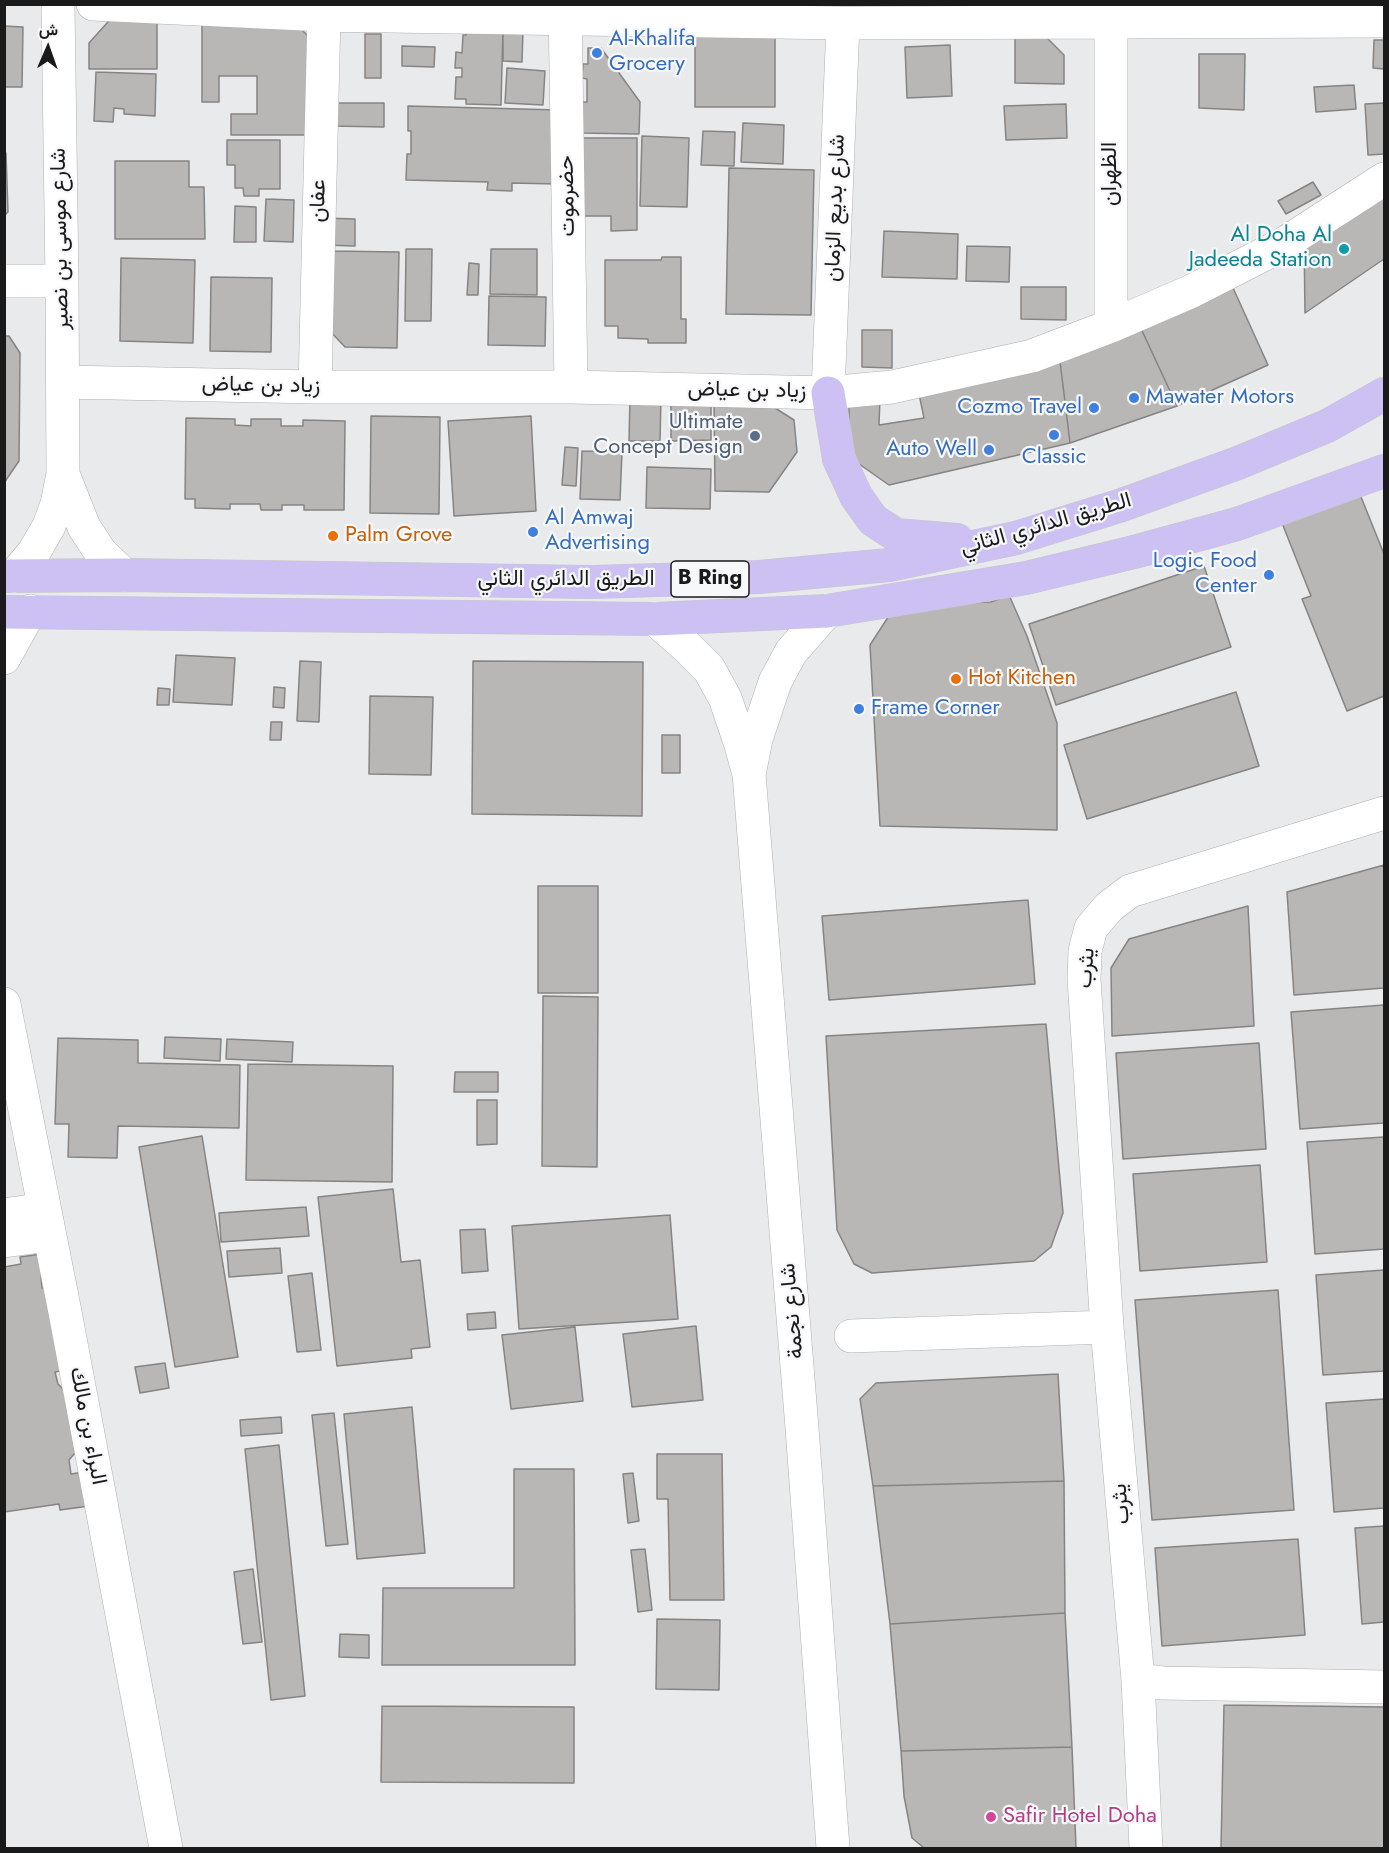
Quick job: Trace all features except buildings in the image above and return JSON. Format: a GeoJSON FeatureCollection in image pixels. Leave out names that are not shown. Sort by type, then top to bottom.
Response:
{"type":"FeatureCollection","features":[{"type":"Feature","properties":{"kind":"main road"},"geometry":{"type":"LineString","coordinates":[[828,393],[839,459],[856,496],[873,520],[896,535],[952,541],[1016,537]]}},
{"type":"Feature","properties":{"kind":"main road","name":"الطريق الدائري الثاني"},"geometry":{"type":"LineString","coordinates":[[9,576],[124,575],[592,582],[759,577],[889,565],[1016,537],[1119,506],[1238,463],[1327,426],[1384,394]]}},
{"type":"Feature","properties":{"kind":"main road","name":"الطريق الدائري الثاني"},"geometry":{"type":"LineString","coordinates":[[17,612],[655,619],[827,611],[1026,578],[1134,552],[1237,524],[1384,471]]}},
{"type":"Feature","properties":{"kind":"street","name":"شارع موسى بن نصير"},"geometry":{"type":"LineString","coordinates":[[9,576],[34,552],[49,526],[57,504],[63,474],[58,4]]}},
{"type":"Feature","properties":{"kind":"street"},"geometry":{"type":"LineString","coordinates":[[93,4],[324,15],[565,11],[843,23],[1063,13],[1111,22],[1384,21]]}},
{"type":"Feature","properties":{"kind":"street","name":"حضرموت"},"geometry":{"type":"LineString","coordinates":[[565,11],[571,387]]}},
{"type":"Feature","properties":{"kind":"street","name":"عفان"},"geometry":{"type":"LineString","coordinates":[[315,387],[324,15]]}},
{"type":"Feature","properties":{"kind":"street","name":"الظهران"},"geometry":{"type":"LineString","coordinates":[[1111,22],[1111,326]]}},
{"type":"Feature","properties":{"kind":"street","name":"شارع بديع الزمان"},"geometry":{"type":"LineString","coordinates":[[828,393],[843,23]]}},
{"type":"Feature","properties":{"kind":"street","name":"زياد بن عياض"},"geometry":{"type":"LineString","coordinates":[[63,382],[315,387],[571,387],[828,393],[892,387],[1032,356],[1111,326],[1192,291],[1282,245],[1384,179]]}},
{"type":"Feature","properties":{"kind":"street"},"geometry":{"type":"LineString","coordinates":[[4,280],[62,281]]}},
{"type":"Feature","properties":{"kind":"street","name":"شارع موسى بن نصير"},"geometry":{"type":"LineString","coordinates":[[63,474],[84,527],[102,553],[124,575]]}},
{"type":"Feature","properties":{"kind":"street","name":"شارع نجمة"},"geometry":{"type":"LineString","coordinates":[[749,774],[756,739],[775,682],[790,652],[827,611]]}},
{"type":"Feature","properties":{"kind":"street"},"geometry":{"type":"LineString","coordinates":[[4,658],[17,612]]}},
{"type":"Feature","properties":{"kind":"street","name":"شارع نجمة"},"geometry":{"type":"LineString","coordinates":[[655,619],[709,669],[725,698],[749,774],[802,1428],[833,1848]]}},
{"type":"Feature","properties":{"kind":"street","name":"يثرب"},"geometry":{"type":"LineString","coordinates":[[1146,1848],[1137,1680],[1107,1327],[1084,979],[1085,951],[1091,928],[1109,907],[1130,891],[1384,813]]}},
{"type":"Feature","properties":{"kind":"street","name":"البراء بن مالك"},"geometry":{"type":"LineString","coordinates":[[4,1005],[65,1311],[166,1848]]}},
{"type":"Feature","properties":{"kind":"street"},"geometry":{"type":"LineString","coordinates":[[4,1215],[47,1222]]}},
{"type":"Feature","properties":{"kind":"street"},"geometry":{"type":"LineString","coordinates":[[4,1241],[47,1222]]}},
{"type":"Feature","properties":{"kind":"street"},"geometry":{"type":"LineString","coordinates":[[850,1336],[1107,1327]]}},
{"type":"Feature","properties":{"kind":"street"},"geometry":{"type":"LineString","coordinates":[[1137,1680],[1163,1683],[1384,1687]]}},
{"type":"Feature","properties":{"kind":"place","name":"Al-Khalifa Grocery"},"geometry":{"type":"Point","coordinates":[597,53]}},
{"type":"Feature","properties":{"kind":"place","name":"Al Doha Al Jadeeda Station"},"geometry":{"type":"Point","coordinates":[1344,249]}},
{"type":"Feature","properties":{"kind":"place","name":"Mawater Motors"},"geometry":{"type":"Point","coordinates":[1134,398]}},
{"type":"Feature","properties":{"kind":"place","name":"Cozmo Travel"},"geometry":{"type":"Point","coordinates":[1094,408]}},
{"type":"Feature","properties":{"kind":"place","name":"Classic"},"geometry":{"type":"Point","coordinates":[1054,435]}},
{"type":"Feature","properties":{"kind":"place","name":"Ultimate Concept Design"},"geometry":{"type":"Point","coordinates":[755,436]}},
{"type":"Feature","properties":{"kind":"place","name":"Auto Well"},"geometry":{"type":"Point","coordinates":[989,450]}},
{"type":"Feature","properties":{"kind":"place","name":"Al Amwaj Advertising"},"geometry":{"type":"Point","coordinates":[533,532]}},
{"type":"Feature","properties":{"kind":"place","name":"Palm Grove"},"geometry":{"type":"Point","coordinates":[333,536]}},
{"type":"Feature","properties":{"kind":"place","name":"Logic Food Center"},"geometry":{"type":"Point","coordinates":[1269,575]}},
{"type":"Feature","properties":{"kind":"place","name":"Hot Kitchen"},"geometry":{"type":"Point","coordinates":[956,679]}},
{"type":"Feature","properties":{"kind":"place","name":"Frame Corner"},"geometry":{"type":"Point","coordinates":[859,709]}},
{"type":"Feature","properties":{"kind":"place","name":"Safir Hotel Doha"},"geometry":{"type":"Point","coordinates":[991,1817]}}]}
